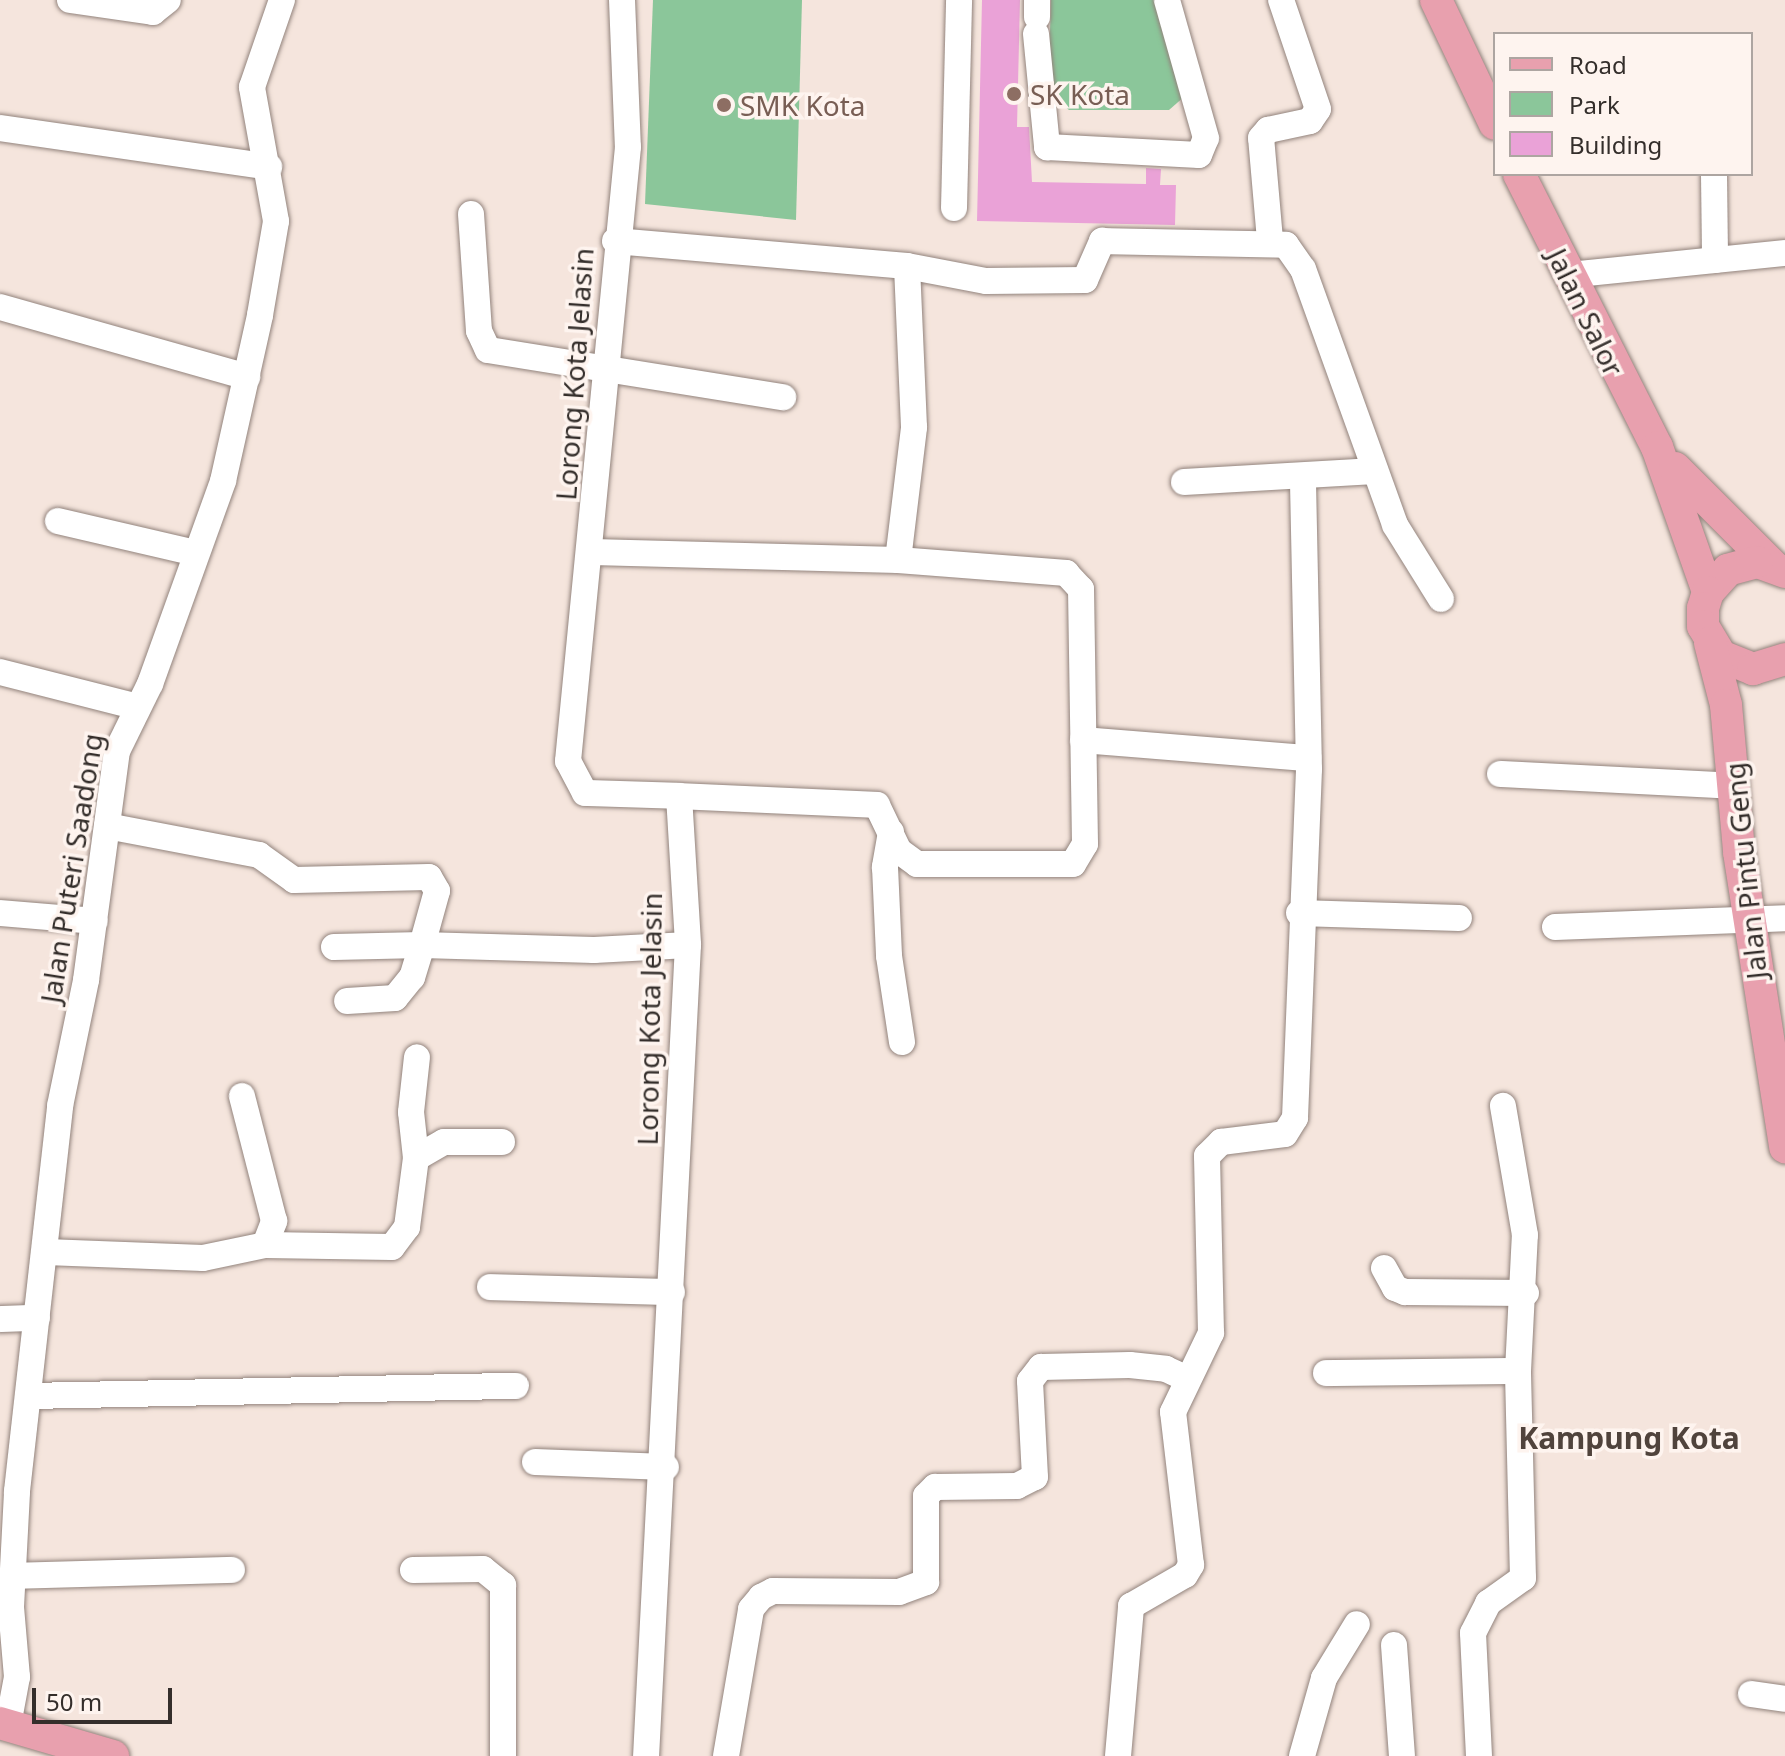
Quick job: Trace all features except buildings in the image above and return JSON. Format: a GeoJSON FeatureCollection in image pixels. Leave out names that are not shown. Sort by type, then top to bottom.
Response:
{"type":"FeatureCollection","features":[{"type":"Feature","properties":{"kind":"main road"},"geometry":{"type":"LineString","coordinates":[[1436,0],[1493,120]]}},
{"type":"Feature","properties":{"kind":"main road","name":"Jalan Salor"},"geometry":{"type":"LineString","coordinates":[[1520,176],[1657,447],[1708,592]]}},
{"type":"Feature","properties":{"kind":"main road","name":"Jalan Salor"},"geometry":{"type":"LineString","coordinates":[[1657,447],[1738,538],[1778,569]]}},
{"type":"Feature","properties":{"kind":"main road"},"geometry":{"type":"LineString","coordinates":[[1708,592],[1728,570],[1778,569]]}},
{"type":"Feature","properties":{"kind":"main road","name":"Jalan Pintu Geng"},"geometry":{"type":"LineString","coordinates":[[1708,592],[1703,626],[1710,643],[1731,747],[1749,920],[1785,1147]]}},
{"type":"Feature","properties":{"kind":"main road"},"geometry":{"type":"LineString","coordinates":[[1710,643],[1721,656],[1753,669],[1785,659]]}},
{"type":"Feature","properties":{"kind":"main road"},"geometry":{"type":"LineString","coordinates":[[1731,747],[1753,669]]}},
{"type":"Feature","properties":{"kind":"main road"},"geometry":{"type":"LineString","coordinates":[[4,1724],[98,1754]]}},
{"type":"Feature","properties":{"kind":"street"},"geometry":{"type":"LineString","coordinates":[[83,1],[153,12],[168,0]]}},
{"type":"Feature","properties":{"kind":"street","name":"Jalan Puteri Saadong"},"geometry":{"type":"LineString","coordinates":[[4,1724],[17,1677],[8,1491],[29,1396],[60,1106],[95,921],[117,751],[138,707],[223,481],[247,377],[274,248],[269,167],[253,118],[252,87],[282,0]]}},
{"type":"Feature","properties":{"kind":"street","name":"Lorong Kota Jelasin"},"geometry":{"type":"LineString","coordinates":[[622,0],[628,147],[615,241],[592,552],[570,773],[576,786],[598,797],[679,796],[688,945],[666,1467],[646,1756]]}},
{"type":"Feature","properties":{"kind":"street"},"geometry":{"type":"LineString","coordinates":[[954,208],[959,0]]}},
{"type":"Feature","properties":{"kind":"street"},"geometry":{"type":"LineString","coordinates":[[1036,17],[1047,147],[1199,155],[1206,138],[1167,0]]}},
{"type":"Feature","properties":{"kind":"street"},"geometry":{"type":"LineString","coordinates":[[1270,240],[1261,138],[1268,130],[1310,121],[1318,109],[1281,0]]}},
{"type":"Feature","properties":{"kind":"street"},"geometry":{"type":"LineString","coordinates":[[0,128],[269,167]]}},
{"type":"Feature","properties":{"kind":"street"},"geometry":{"type":"LineString","coordinates":[[1714,176],[1715,260]]}},
{"type":"Feature","properties":{"kind":"street"},"geometry":{"type":"LineString","coordinates":[[471,214],[479,331],[488,350],[607,372],[783,397]]}},
{"type":"Feature","properties":{"kind":"street"},"geometry":{"type":"LineString","coordinates":[[615,241],[907,266],[986,281],[1079,281],[1090,276],[1102,241],[1218,247],[1270,240],[1298,257],[1395,525],[1441,599]]}},
{"type":"Feature","properties":{"kind":"street"},"geometry":{"type":"LineString","coordinates":[[1568,275],[1785,253]]}},
{"type":"Feature","properties":{"kind":"street"},"geometry":{"type":"LineString","coordinates":[[898,560],[914,427],[907,266]]}},
{"type":"Feature","properties":{"kind":"street"},"geometry":{"type":"LineString","coordinates":[[0,307],[247,377]]}},
{"type":"Feature","properties":{"kind":"street"},"geometry":{"type":"LineString","coordinates":[[1184,482],[1375,471]]}},
{"type":"Feature","properties":{"kind":"street"},"geometry":{"type":"LineString","coordinates":[[1118,1756],[1131,1606],[1185,1575],[1191,1565],[1173,1423],[1185,1378],[1203,1360],[1211,1333],[1207,1156],[1221,1142],[1285,1134],[1295,1118],[1299,913],[1308,758],[1303,476]]}},
{"type":"Feature","properties":{"kind":"street"},"geometry":{"type":"LineString","coordinates":[[58,521],[195,553]]}},
{"type":"Feature","properties":{"kind":"street"},"geometry":{"type":"LineString","coordinates":[[592,552],[898,560],[1066,573],[1075,580],[1085,607],[1085,844],[1073,864],[917,864],[899,851],[883,810],[863,801],[679,796]]}},
{"type":"Feature","properties":{"kind":"street"},"geometry":{"type":"LineString","coordinates":[[0,672],[138,707]]}},
{"type":"Feature","properties":{"kind":"street"},"geometry":{"type":"LineString","coordinates":[[1083,740],[1308,758]]}},
{"type":"Feature","properties":{"kind":"street"},"geometry":{"type":"LineString","coordinates":[[1500,774],[1734,786]]}},
{"type":"Feature","properties":{"kind":"street"},"geometry":{"type":"LineString","coordinates":[[107,826],[259,855],[294,880],[429,877],[437,891],[412,977],[395,998],[347,1001]]}},
{"type":"Feature","properties":{"kind":"street"},"geometry":{"type":"LineString","coordinates":[[891,829],[885,867],[889,941],[902,1042]]}},
{"type":"Feature","properties":{"kind":"street"},"geometry":{"type":"LineString","coordinates":[[0,913],[95,921]]}},
{"type":"Feature","properties":{"kind":"street"},"geometry":{"type":"LineString","coordinates":[[1299,913],[1459,918]]}},
{"type":"Feature","properties":{"kind":"street"},"geometry":{"type":"LineString","coordinates":[[1555,927],[1785,918]]}},
{"type":"Feature","properties":{"kind":"street"},"geometry":{"type":"LineString","coordinates":[[334,947],[422,945],[594,950],[688,945]]}},
{"type":"Feature","properties":{"kind":"street"},"geometry":{"type":"LineString","coordinates":[[46,1252],[203,1258],[265,1245],[392,1247],[407,1227],[416,1158],[411,1112],[417,1057]]}},
{"type":"Feature","properties":{"kind":"street"},"geometry":{"type":"LineString","coordinates":[[242,1096],[274,1221],[265,1245]]}},
{"type":"Feature","properties":{"kind":"street"},"geometry":{"type":"LineString","coordinates":[[1479,1756],[1473,1633],[1488,1603],[1523,1578],[1518,1371],[1526,1293],[1525,1235],[1503,1106]]}},
{"type":"Feature","properties":{"kind":"street"},"geometry":{"type":"LineString","coordinates":[[416,1158],[444,1142],[502,1142]]}},
{"type":"Feature","properties":{"kind":"street"},"geometry":{"type":"LineString","coordinates":[[1384,1268],[1395,1288],[1405,1292],[1526,1293]]}},
{"type":"Feature","properties":{"kind":"street"},"geometry":{"type":"LineString","coordinates":[[490,1287],[672,1292]]}},
{"type":"Feature","properties":{"kind":"street"},"geometry":{"type":"LineString","coordinates":[[0,1319],[37,1318]]}},
{"type":"Feature","properties":{"kind":"street"},"geometry":{"type":"LineString","coordinates":[[726,1756],[751,1609],[761,1597],[773,1591],[899,1592],[926,1582],[926,1496],[935,1487],[1017,1486],[1035,1477],[1030,1381],[1041,1367],[1130,1365],[1166,1369],[1185,1378]]}},
{"type":"Feature","properties":{"kind":"street"},"geometry":{"type":"LineString","coordinates":[[1326,1373],[1518,1371]]}},
{"type":"Feature","properties":{"kind":"street"},"geometry":{"type":"LineString","coordinates":[[29,1396],[516,1386]]}},
{"type":"Feature","properties":{"kind":"street"},"geometry":{"type":"LineString","coordinates":[[535,1462],[666,1467]]}},
{"type":"Feature","properties":{"kind":"street"},"geometry":{"type":"LineString","coordinates":[[413,1570],[483,1569],[503,1585],[503,1756]]}},
{"type":"Feature","properties":{"kind":"street"},"geometry":{"type":"LineString","coordinates":[[13,1576],[232,1570]]}},
{"type":"Feature","properties":{"kind":"street"},"geometry":{"type":"LineString","coordinates":[[1302,1756],[1324,1678],[1357,1624]]}},
{"type":"Feature","properties":{"kind":"street"},"geometry":{"type":"LineString","coordinates":[[1394,1645],[1402,1756]]}},
{"type":"Feature","properties":{"kind":"street"},"geometry":{"type":"LineString","coordinates":[[1751,1694],[1785,1699]]}},
{"type":"Feature","properties":{"kind":"green space","name":"SMK Kota"},"geometry":{"type":"Polygon","coordinates":[[[653,0],[802,0],[796,220],[645,204],[653,0]]]}},
{"type":"Feature","properties":{"kind":"green space"},"geometry":{"type":"Polygon","coordinates":[[[1051,0],[1157,0],[1185,96],[1169,110],[1069,110],[1048,93],[1051,0]]]}},
{"type":"Feature","properties":{"kind":"place","name":"SK Kota"},"geometry":{"type":"Point","coordinates":[1014,94]}},
{"type":"Feature","properties":{"kind":"place","name":"SMK Kota"},"geometry":{"type":"Point","coordinates":[724,105]}},
{"type":"Feature","properties":{"kind":"district","name":"Kampung Kota"},"geometry":{"type":"Point","coordinates":[1629,1438]}}]}
